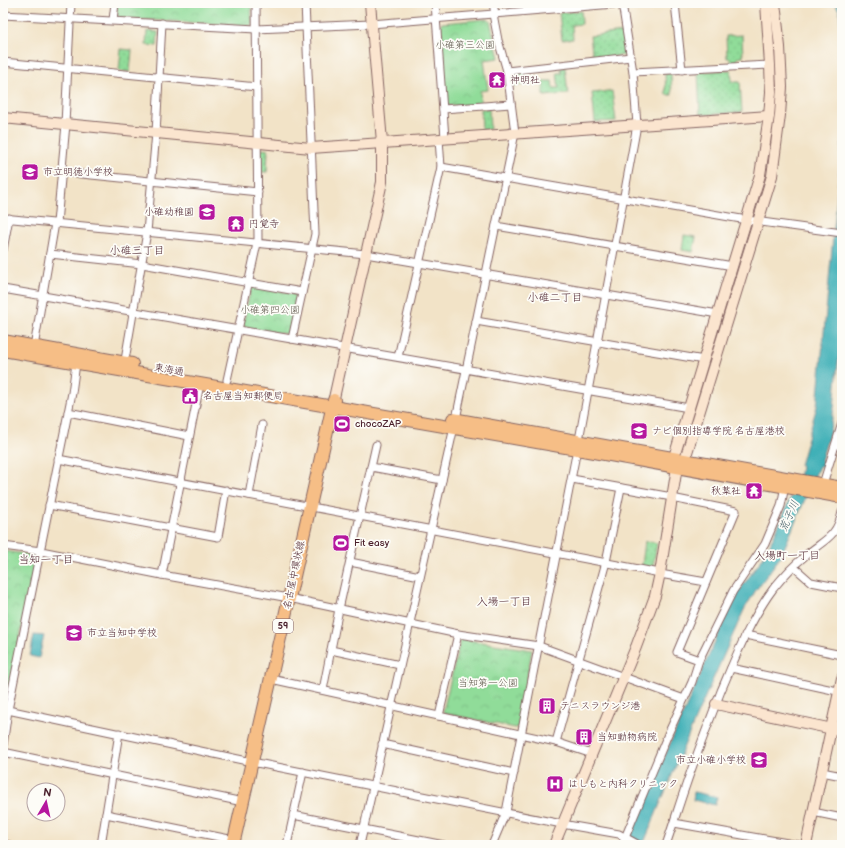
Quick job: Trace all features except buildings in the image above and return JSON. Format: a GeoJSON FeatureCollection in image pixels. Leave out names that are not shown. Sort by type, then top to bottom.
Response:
{"type":"FeatureCollection","features":[{"type":"Feature","properties":{"kind":"main road","name":"東海通"},"geometry":{"type":"LineString","coordinates":[[3,341],[200,384],[333,402]]}},
{"type":"Feature","properties":{"kind":"main road","name":"東海通"},"geometry":{"type":"LineString","coordinates":[[3,350],[76,363],[124,367],[227,380],[333,402]]}},
{"type":"Feature","properties":{"kind":"main road"},"geometry":{"type":"LineString","coordinates":[[333,402],[679,461],[791,484],[842,488]]}},
{"type":"Feature","properties":{"kind":"main road","name":"名古屋中環状線"},"geometry":{"type":"LineString","coordinates":[[234,842],[333,402]]}},
{"type":"Feature","properties":{"kind":"main road"},"geometry":{"type":"LineString","coordinates":[[816,486],[842,497]]}},
{"type":"Feature","properties":{"kind":"street"},"geometry":{"type":"LineString","coordinates":[[34,347],[56,223],[62,172],[71,3]]}},
{"type":"Feature","properties":{"kind":"street"},"geometry":{"type":"LineString","coordinates":[[113,20],[115,3]]}},
{"type":"Feature","properties":{"kind":"street"},"geometry":{"type":"LineString","coordinates":[[227,380],[257,243],[258,192],[256,3]]}},
{"type":"Feature","properties":{"kind":"street"},"geometry":{"type":"LineString","coordinates":[[292,339],[315,234],[305,3]]}},
{"type":"Feature","properties":{"kind":"street"},"geometry":{"type":"LineString","coordinates":[[333,402],[382,182],[382,142],[370,3]]}},
{"type":"Feature","properties":{"kind":"street"},"geometry":{"type":"LineString","coordinates":[[398,358],[441,168],[443,109],[435,3]]}},
{"type":"Feature","properties":{"kind":"street"},"geometry":{"type":"LineString","coordinates":[[360,845],[455,423],[515,133],[507,70],[498,40],[493,3]]}},
{"type":"Feature","properties":{"kind":"street"},"geometry":{"type":"LineString","coordinates":[[492,845],[506,812],[514,773],[572,479],[637,125],[633,72],[622,3]]}},
{"type":"Feature","properties":{"kind":"street"},"geometry":{"type":"LineString","coordinates":[[3,14],[256,29],[372,24],[494,14],[555,6],[626,3]]}},
{"type":"Feature","properties":{"kind":"street"},"geometry":{"type":"LineString","coordinates":[[675,3],[682,70]]}},
{"type":"Feature","properties":{"kind":"street"},"geometry":{"type":"LineString","coordinates":[[554,845],[624,677],[655,596],[689,408],[760,175],[769,116],[770,65],[766,3]]}},
{"type":"Feature","properties":{"kind":"street"},"geometry":{"type":"LineString","coordinates":[[679,461],[772,176],[782,87],[780,47],[775,3]]}},
{"type":"Feature","properties":{"kind":"street"},"geometry":{"type":"LineString","coordinates":[[124,367],[147,232],[156,133],[162,23]]}},
{"type":"Feature","properties":{"kind":"street"},"geometry":{"type":"LineString","coordinates":[[507,70],[631,58]]}},
{"type":"Feature","properties":{"kind":"street"},"geometry":{"type":"LineString","coordinates":[[3,62],[257,87]]}},
{"type":"Feature","properties":{"kind":"street"},"geometry":{"type":"LineString","coordinates":[[633,72],[770,65]]}},
{"type":"Feature","properties":{"kind":"street"},"geometry":{"type":"LineString","coordinates":[[443,109],[511,104]]}},
{"type":"Feature","properties":{"kind":"street"},"geometry":{"type":"LineString","coordinates":[[3,118],[311,148],[769,116]]}},
{"type":"Feature","properties":{"kind":"street"},"geometry":{"type":"LineString","coordinates":[[441,168],[747,220],[842,233]]}},
{"type":"Feature","properties":{"kind":"street"},"geometry":{"type":"LineString","coordinates":[[62,172],[258,192]]}},
{"type":"Feature","properties":{"kind":"street"},"geometry":{"type":"LineString","coordinates":[[3,250],[6,218],[366,254],[718,314]]}},
{"type":"Feature","properties":{"kind":"street"},"geometry":{"type":"LineString","coordinates":[[496,226],[733,266]]}},
{"type":"Feature","properties":{"kind":"street"},"geometry":{"type":"LineString","coordinates":[[50,254],[142,264],[302,292]]}},
{"type":"Feature","properties":{"kind":"street"},"geometry":{"type":"LineString","coordinates":[[3,289],[689,408]]}},
{"type":"Feature","properties":{"kind":"street"},"geometry":{"type":"LineString","coordinates":[[476,321],[704,360]]}},
{"type":"Feature","properties":{"kind":"street"},"geometry":{"type":"LineString","coordinates":[[3,746],[6,710],[40,551],[68,412],[76,363]]}},
{"type":"Feature","properties":{"kind":"street"},"geometry":{"type":"LineString","coordinates":[[162,575],[200,384]]}},
{"type":"Feature","properties":{"kind":"street"},"geometry":{"type":"LineString","coordinates":[[68,412],[189,436]]}},
{"type":"Feature","properties":{"kind":"street"},"geometry":{"type":"LineString","coordinates":[[816,486],[839,443],[842,423]]}},
{"type":"Feature","properties":{"kind":"street"},"geometry":{"type":"LineString","coordinates":[[249,495],[262,425]]}},
{"type":"Feature","properties":{"kind":"street"},"geometry":{"type":"LineString","coordinates":[[322,690],[376,445]]}},
{"type":"Feature","properties":{"kind":"street"},"geometry":{"type":"LineString","coordinates":[[58,459],[706,582]]}},
{"type":"Feature","properties":{"kind":"street"},"geometry":{"type":"LineString","coordinates":[[371,467],[442,480]]}},
{"type":"Feature","properties":{"kind":"street"},"geometry":{"type":"LineString","coordinates":[[572,479],[736,511],[677,652],[699,660]]}},
{"type":"Feature","properties":{"kind":"street"},"geometry":{"type":"LineString","coordinates":[[622,845],[692,682],[699,660],[732,591],[765,544],[791,484]]}},
{"type":"Feature","properties":{"kind":"street"},"geometry":{"type":"LineString","coordinates":[[556,742],[606,562],[620,488]]}},
{"type":"Feature","properties":{"kind":"street"},"geometry":{"type":"LineString","coordinates":[[49,505],[218,537],[226,490]]}},
{"type":"Feature","properties":{"kind":"street"},"geometry":{"type":"LineString","coordinates":[[666,845],[686,784],[716,704],[745,635],[775,586],[804,557],[833,533],[837,528],[842,512]]}},
{"type":"Feature","properties":{"kind":"street"},"geometry":{"type":"LineString","coordinates":[[3,546],[40,551],[289,598],[458,634],[539,646],[684,699]]}},
{"type":"Feature","properties":{"kind":"street"},"geometry":{"type":"LineString","coordinates":[[350,562],[420,576]]}},
{"type":"Feature","properties":{"kind":"street"},"geometry":{"type":"LineString","coordinates":[[794,567],[811,582],[842,588]]}},
{"type":"Feature","properties":{"kind":"street"},"geometry":{"type":"LineString","coordinates":[[439,716],[458,634]]}},
{"type":"Feature","properties":{"kind":"street"},"geometry":{"type":"LineString","coordinates":[[745,635],[842,655]]}},
{"type":"Feature","properties":{"kind":"street"},"geometry":{"type":"LineString","coordinates":[[331,650],[400,665]]}},
{"type":"Feature","properties":{"kind":"street"},"geometry":{"type":"LineString","coordinates":[[731,668],[841,691]]}},
{"type":"Feature","properties":{"kind":"street"},"geometry":{"type":"LineString","coordinates":[[806,845],[831,729],[841,691],[842,678]]}},
{"type":"Feature","properties":{"kind":"street"},"geometry":{"type":"LineString","coordinates":[[271,679],[556,742],[592,754]]}},
{"type":"Feature","properties":{"kind":"street"},"geometry":{"type":"LineString","coordinates":[[716,704],[842,731]]}},
{"type":"Feature","properties":{"kind":"street"},"geometry":{"type":"LineString","coordinates":[[6,710],[252,762],[619,834],[639,845]]}},
{"type":"Feature","properties":{"kind":"street"},"geometry":{"type":"LineString","coordinates":[[103,845],[106,814],[119,734]]}},
{"type":"Feature","properties":{"kind":"street"},"geometry":{"type":"LineString","coordinates":[[382,744],[514,773]]}},
{"type":"Feature","properties":{"kind":"street"},"geometry":{"type":"LineString","coordinates":[[3,752],[243,802]]}},
{"type":"Feature","properties":{"kind":"street"},"geometry":{"type":"LineString","coordinates":[[287,845],[303,772]]}},
{"type":"Feature","properties":{"kind":"street"},"geometry":{"type":"LineString","coordinates":[[822,772],[842,776]]}},
{"type":"Feature","properties":{"kind":"street"},"geometry":{"type":"LineString","coordinates":[[813,812],[842,818]]}},
{"type":"Feature","properties":{"kind":"street"},"geometry":{"type":"LineString","coordinates":[[106,814],[234,842]]}},
{"type":"Feature","properties":{"kind":"street"},"geometry":{"type":"LineString","coordinates":[[293,815],[444,845]]}},
{"type":"Feature","properties":{"kind":"street"},"geometry":{"type":"LineString","coordinates":[[674,823],[799,845]]}},
{"type":"Feature","properties":{"kind":"street"},"geometry":{"type":"LineString","coordinates":[[3,844],[8,845]]}},
{"type":"Feature","properties":{"kind":"green space"},"geometry":{"type":"Polygon","coordinates":[[[117,3],[251,3],[252,24],[249,26],[119,18],[117,16],[117,3]]]}},
{"type":"Feature","properties":{"kind":"green space"},"geometry":{"type":"Polygon","coordinates":[[[581,11],[582,24],[572,25],[573,39],[562,40],[559,13],[581,11]]]}},
{"type":"Feature","properties":{"kind":"green space","name":"小碓第三公園"},"geometry":{"type":"Polygon","coordinates":[[[487,19],[490,21],[499,58],[484,60],[488,90],[480,91],[481,104],[447,106],[439,26],[442,23],[487,19]]]}},
{"type":"Feature","properties":{"kind":"green space"},"geometry":{"type":"Polygon","coordinates":[[[147,31],[158,32],[157,46],[146,45],[147,31]]]}},
{"type":"Feature","properties":{"kind":"green space"},"geometry":{"type":"Polygon","coordinates":[[[624,32],[626,55],[593,59],[590,36],[624,32]]]}},
{"type":"Feature","properties":{"kind":"green space"},"geometry":{"type":"Polygon","coordinates":[[[742,35],[743,57],[737,58],[737,64],[731,64],[730,58],[727,58],[726,36],[742,35]]]}},
{"type":"Feature","properties":{"kind":"green space"},"geometry":{"type":"Polygon","coordinates":[[[121,49],[132,50],[130,72],[119,71],[121,49]]]}},
{"type":"Feature","properties":{"kind":"green space"},"geometry":{"type":"Polygon","coordinates":[[[565,67],[568,94],[544,96],[543,81],[552,81],[553,88],[559,88],[557,73],[562,73],[561,68],[565,67]]]}},
{"type":"Feature","properties":{"kind":"green space"},"geometry":{"type":"Polygon","coordinates":[[[731,70],[732,82],[740,82],[742,112],[700,115],[698,72],[731,70]]]}},
{"type":"Feature","properties":{"kind":"green space"},"geometry":{"type":"Polygon","coordinates":[[[525,71],[526,85],[511,86],[511,72],[525,71]]]}},
{"type":"Feature","properties":{"kind":"green space"},"geometry":{"type":"Polygon","coordinates":[[[671,73],[672,95],[666,95],[665,74],[671,73]]]}},
{"type":"Feature","properties":{"kind":"green space"},"geometry":{"type":"Polygon","coordinates":[[[612,91],[616,121],[595,122],[592,93],[612,91]]]}},
{"type":"Feature","properties":{"kind":"green space"},"geometry":{"type":"Polygon","coordinates":[[[481,109],[489,109],[490,129],[482,130],[481,109]]]}},
{"type":"Feature","properties":{"kind":"green space"},"geometry":{"type":"Polygon","coordinates":[[[262,149],[268,150],[267,172],[260,172],[260,152],[262,149]]]}},
{"type":"Feature","properties":{"kind":"green space"},"geometry":{"type":"Polygon","coordinates":[[[684,235],[696,237],[693,252],[682,250],[684,235]]]}},
{"type":"Feature","properties":{"kind":"green space","name":"小碓第四公園"},"geometry":{"type":"Polygon","coordinates":[[[254,286],[295,294],[298,296],[289,332],[286,334],[244,327],[243,324],[251,288],[254,286]]]}},
{"type":"Feature","properties":{"kind":"green space"},"geometry":{"type":"Polygon","coordinates":[[[645,541],[657,543],[653,566],[651,568],[642,566],[645,541]]]}},
{"type":"Feature","properties":{"kind":"green space"},"geometry":{"type":"Polygon","coordinates":[[[3,551],[34,555],[36,557],[7,701],[3,704],[3,551]]]}},
{"type":"Feature","properties":{"kind":"green space","name":"当知第一公園"},"geometry":{"type":"Polygon","coordinates":[[[462,639],[532,650],[518,727],[515,728],[444,713],[443,711],[460,641],[462,639]]]}},
{"type":"Feature","properties":{"kind":"water"},"geometry":{"type":"Polygon","coordinates":[[[837,3],[842,3],[842,38],[839,10],[836,6],[837,3]]]}},
{"type":"Feature","properties":{"kind":"water","name":"荒子川"},"geometry":{"type":"Polygon","coordinates":[[[842,143],[842,319],[834,408],[829,435],[821,460],[825,464],[824,467],[819,466],[781,556],[756,590],[744,610],[697,715],[643,845],[627,845],[734,598],[766,553],[800,473],[800,465],[817,406],[842,143]]]}},
{"type":"Feature","properties":{"kind":"water"},"geometry":{"type":"Polygon","coordinates":[[[34,635],[44,636],[39,658],[30,656],[34,635]]]}},
{"type":"Feature","properties":{"kind":"water"},"geometry":{"type":"Polygon","coordinates":[[[694,792],[717,797],[715,805],[693,800],[694,792]]]}},
{"type":"Feature","properties":{"kind":"place","name":"神明社"},"geometry":{"type":"Point","coordinates":[497,80]}},
{"type":"Feature","properties":{"kind":"place","name":"市立明徳小学校"},"geometry":{"type":"Point","coordinates":[30,172]}},
{"type":"Feature","properties":{"kind":"place","name":"小碓幼稚園"},"geometry":{"type":"Point","coordinates":[207,212]}},
{"type":"Feature","properties":{"kind":"place","name":"円覚寺"},"geometry":{"type":"Point","coordinates":[236,224]}},
{"type":"Feature","properties":{"kind":"place","name":"名古屋当知郵便局"},"geometry":{"type":"Point","coordinates":[190,396]}},
{"type":"Feature","properties":{"kind":"place","name":"chocoZAP"},"geometry":{"type":"Point","coordinates":[342,424]}},
{"type":"Feature","properties":{"kind":"place","name":"ナビ個別指導学院 名古屋港校"},"geometry":{"type":"Point","coordinates":[639,431]}},
{"type":"Feature","properties":{"kind":"place","name":"秋葉社"},"geometry":{"type":"Point","coordinates":[754,491]}},
{"type":"Feature","properties":{"kind":"place","name":"Fit easy"},"geometry":{"type":"Point","coordinates":[341,543]}},
{"type":"Feature","properties":{"kind":"place","name":"市立当知中学校"},"geometry":{"type":"Point","coordinates":[74,633]}},
{"type":"Feature","properties":{"kind":"place","name":"テニスラウンジ港"},"geometry":{"type":"Point","coordinates":[547,706]}},
{"type":"Feature","properties":{"kind":"place","name":"当知動物病院"},"geometry":{"type":"Point","coordinates":[584,737]}},
{"type":"Feature","properties":{"kind":"place","name":"市立小碓小学校"},"geometry":{"type":"Point","coordinates":[759,760]}},
{"type":"Feature","properties":{"kind":"place","name":"はしもと内科クリニック"},"geometry":{"type":"Point","coordinates":[555,784]}},
{"type":"Feature","properties":{"kind":"district","name":"小碓三丁目"},"geometry":{"type":"Point","coordinates":[137,250]}},
{"type":"Feature","properties":{"kind":"district","name":"小碓二丁目"},"geometry":{"type":"Point","coordinates":[555,297]}},
{"type":"Feature","properties":{"kind":"district","name":"入場町一丁目"},"geometry":{"type":"Point","coordinates":[787,555]}},
{"type":"Feature","properties":{"kind":"district","name":"当知一丁目"},"geometry":{"type":"Point","coordinates":[46,559]}},
{"type":"Feature","properties":{"kind":"district","name":"入場一丁目"},"geometry":{"type":"Point","coordinates":[504,601]}}]}
